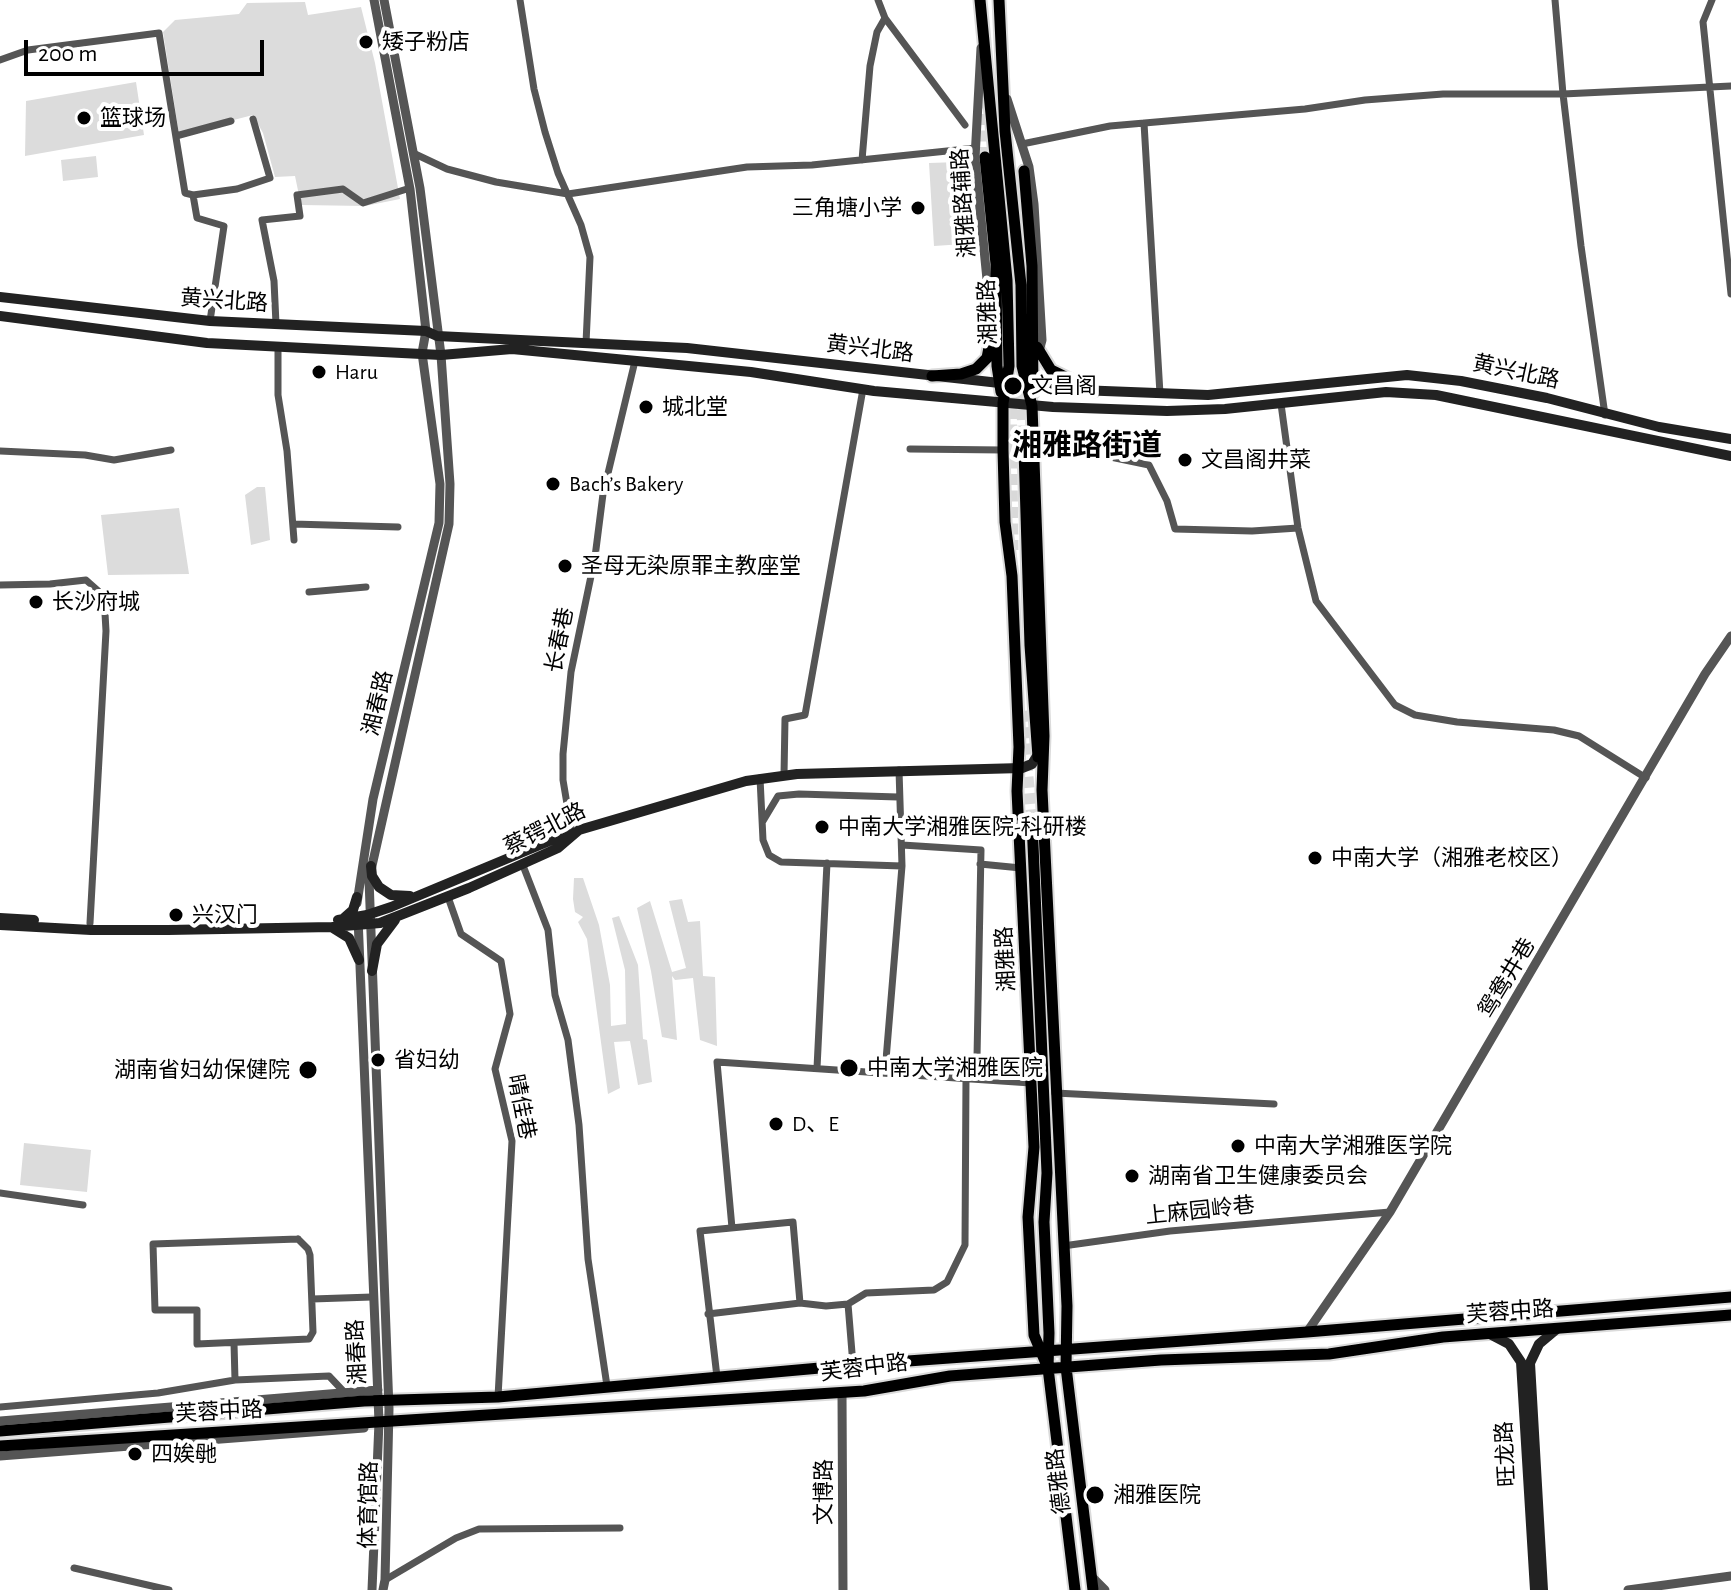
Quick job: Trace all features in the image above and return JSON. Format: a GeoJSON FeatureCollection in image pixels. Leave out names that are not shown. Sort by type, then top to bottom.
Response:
{"type":"FeatureCollection","features":[{"type":"Feature","properties":{"kind":"main road","name":"湘雅路"},"geometry":{"type":"LineString","coordinates":[[980,0],[1005,249],[1009,366],[1003,384],[1005,522],[1012,576],[1019,747],[1017,791],[1034,1162],[1028,1217],[1034,1335],[1044,1351]]}},
{"type":"Feature","properties":{"kind":"main road","name":"湘雅路"},"geometry":{"type":"LineString","coordinates":[[999,0],[1005,131],[1021,285],[1022,366],[1030,387],[1032,406],[1028,450],[1030,645],[1042,790]]}},
{"type":"Feature","properties":{"kind":"main road"},"geometry":{"type":"LineString","coordinates":[[985,157],[994,234],[997,366],[1003,384]]}},
{"type":"Feature","properties":{"kind":"main road"},"geometry":{"type":"LineString","coordinates":[[1024,171],[1034,335],[1034,370],[1030,387]]}},
{"type":"Feature","properties":{"kind":"main road","name":"黄兴北路"},"geometry":{"type":"LineString","coordinates":[[0,297],[210,321],[687,348],[1030,387],[1094,391],[1233,394],[1407,375],[1461,381],[1533,395],[1605,415],[1731,439]]}},
{"type":"Feature","properties":{"kind":"main road"},"geometry":{"type":"LineString","coordinates":[[932,376],[961,374],[981,366],[988,353],[996,301]]}},
{"type":"Feature","properties":{"kind":"main road","name":"黄兴北路"},"geometry":{"type":"LineString","coordinates":[[0,316],[207,343],[441,355],[512,349],[751,372],[863,389],[1032,406],[1159,411],[1281,404],[1386,392],[1436,395],[1731,456]]}},
{"type":"Feature","properties":{"kind":"main road"},"geometry":{"type":"LineString","coordinates":[[1034,335],[1039,352],[1056,374],[1094,391]]}},
{"type":"Feature","properties":{"kind":"main road","name":"湘雅路"},"geometry":{"type":"LineString","coordinates":[[1028,450],[1044,736],[1042,790],[1066,1367]]}},
{"type":"Feature","properties":{"kind":"main road"},"geometry":{"type":"LineString","coordinates":[[1037,757],[1044,736]]}},
{"type":"Feature","properties":{"kind":"main road","name":"蔡锷北路"},"geometry":{"type":"LineString","coordinates":[[370,920],[424,894],[572,833],[665,803],[760,778],[899,770],[1018,768],[1027,767],[1037,757]]}},
{"type":"Feature","properties":{"kind":"main road","name":"湘雅路"},"geometry":{"type":"LineString","coordinates":[[1032,821],[1046,1144],[1044,1351],[1048,1368]]}},
{"type":"Feature","properties":{"kind":"main road","name":"蔡锷北路"},"geometry":{"type":"LineString","coordinates":[[0,925],[91,930],[335,924],[398,917],[558,848],[572,833]]}},
{"type":"Feature","properties":{"kind":"main road"},"geometry":{"type":"LineString","coordinates":[[371,866],[372,876],[385,892],[398,897],[424,894]]}},
{"type":"Feature","properties":{"kind":"main road"},"geometry":{"type":"LineString","coordinates":[[357,897],[353,910],[335,924],[349,938],[359,960]]}},
{"type":"Feature","properties":{"kind":"main road"},"geometry":{"type":"LineString","coordinates":[[372,971],[380,937],[398,917]]}},
{"type":"Feature","properties":{"kind":"main road","name":"蔡锷北路"},"geometry":{"type":"LineString","coordinates":[[0,918],[90,923],[335,924]]}},
{"type":"Feature","properties":{"kind":"main road","name":"芙蓉中路"},"geometry":{"type":"LineString","coordinates":[[0,1431],[364,1401],[381,1397],[498,1397],[853,1365],[1731,1297]]}},
{"type":"Feature","properties":{"kind":"main road","name":"芙蓉中路"},"geometry":{"type":"LineString","coordinates":[[0,1446],[842,1393],[950,1376],[1161,1360],[1329,1354],[1443,1337],[1731,1315]]}},
{"type":"Feature","properties":{"kind":"main road","name":"旺龙路"},"geometry":{"type":"LineString","coordinates":[[1543,1590],[1530,1370],[1532,1356],[1539,1344],[1558,1328]]}},
{"type":"Feature","properties":{"kind":"main road","name":"旺龙路"},"geometry":{"type":"LineString","coordinates":[[1488,1333],[1509,1344],[1521,1362],[1535,1590]]}},
{"type":"Feature","properties":{"kind":"main road","name":"德雅路"},"geometry":{"type":"LineString","coordinates":[[1066,1367],[1093,1590]]}},
{"type":"Feature","properties":{"kind":"main road","name":"德雅路"},"geometry":{"type":"LineString","coordinates":[[1048,1368],[1075,1590]]}},
{"type":"Feature","properties":{"kind":"main road"},"geometry":{"type":"LineString","coordinates":[[346,1394],[364,1401]]}},
{"type":"Feature","properties":{"kind":"street","name":"湘春路"},"geometry":{"type":"LineString","coordinates":[[374,0],[410,188],[426,331],[422,353],[440,484],[439,523],[373,799],[357,897],[372,1297],[383,1423]]}},
{"type":"Feature","properties":{"kind":"street","name":"湘春路"},"geometry":{"type":"LineString","coordinates":[[381,1397],[371,866],[449,524],[450,484],[441,355],[413,153],[384,0]]}},
{"type":"Feature","properties":{"kind":"street"},"geometry":{"type":"LineString","coordinates":[[520,0],[534,89],[558,173],[590,257],[586,343]]}},
{"type":"Feature","properties":{"kind":"street"},"geometry":{"type":"LineString","coordinates":[[878,0],[885,18],[965,125]]}},
{"type":"Feature","properties":{"kind":"street"},"geometry":{"type":"LineString","coordinates":[[1555,0],[1563,94],[1605,415]]}},
{"type":"Feature","properties":{"kind":"street"},"geometry":{"type":"LineString","coordinates":[[1712,0],[1703,22],[1731,294]]}},
{"type":"Feature","properties":{"kind":"street"},"geometry":{"type":"LineString","coordinates":[[862,160],[870,66],[877,32],[885,18]]}},
{"type":"Feature","properties":{"kind":"street"},"geometry":{"type":"LineString","coordinates":[[0,60],[28,50],[159,33],[185,193],[193,195],[237,189],[270,178],[253,119]]}},
{"type":"Feature","properties":{"kind":"street","name":"湘雅路辅路"},"geometry":{"type":"LineString","coordinates":[[982,37],[976,148],[991,332],[997,366]]}},
{"type":"Feature","properties":{"kind":"street"},"geometry":{"type":"LineString","coordinates":[[1022,144],[1110,126],[1443,94],[1563,94],[1731,86]]}},
{"type":"Feature","properties":{"kind":"street"},"geometry":{"type":"LineString","coordinates":[[1004,91],[1030,171],[1039,247],[1042,340],[1034,370]]}},
{"type":"Feature","properties":{"kind":"street"},"geometry":{"type":"LineString","coordinates":[[176,136],[231,121]]}},
{"type":"Feature","properties":{"kind":"street"},"geometry":{"type":"LineString","coordinates":[[1144,123],[1160,394]]}},
{"type":"Feature","properties":{"kind":"street"},"geometry":{"type":"LineString","coordinates":[[413,153],[447,169],[484,179],[568,194],[747,167],[812,165],[976,148]]}},
{"type":"Feature","properties":{"kind":"street"},"geometry":{"type":"LineString","coordinates":[[1719,187],[1731,186]]}},
{"type":"Feature","properties":{"kind":"street"},"geometry":{"type":"LineString","coordinates":[[276,324],[274,281],[262,220],[300,216],[297,195],[343,189],[363,203],[410,188]]}},
{"type":"Feature","properties":{"kind":"street"},"geometry":{"type":"LineString","coordinates":[[193,195],[197,218],[224,226],[210,321]]}},
{"type":"Feature","properties":{"kind":"street"},"geometry":{"type":"LineString","coordinates":[[278,346],[278,395],[287,451],[294,540]]}},
{"type":"Feature","properties":{"kind":"street","name":"长春巷"},"geometry":{"type":"LineString","coordinates":[[572,833],[563,780],[571,672],[595,557],[603,494],[635,361]]}},
{"type":"Feature","properties":{"kind":"street"},"geometry":{"type":"LineString","coordinates":[[784,775],[785,719],[805,715],[863,389]]}},
{"type":"Feature","properties":{"kind":"street"},"geometry":{"type":"LineString","coordinates":[[1281,404],[1298,528],[1316,601],[1395,705],[1415,715],[1457,722],[1554,730],[1579,736],[1646,778]]}},
{"type":"Feature","properties":{"kind":"street"},"geometry":{"type":"LineString","coordinates":[[910,449],[1003,450]]}},
{"type":"Feature","properties":{"kind":"street"},"geometry":{"type":"LineString","coordinates":[[1028,450],[1072,449],[1149,465],[1167,501],[1175,529],[1252,531],[1298,528]]}},
{"type":"Feature","properties":{"kind":"street"},"geometry":{"type":"LineString","coordinates":[[0,451],[85,455],[114,460],[171,450]]}},
{"type":"Feature","properties":{"kind":"street"},"geometry":{"type":"LineString","coordinates":[[293,524],[398,527]]}},
{"type":"Feature","properties":{"kind":"street"},"geometry":{"type":"LineString","coordinates":[[0,585],[86,580],[104,596],[106,631],[90,923]]}},
{"type":"Feature","properties":{"kind":"street"},"geometry":{"type":"LineString","coordinates":[[309,592],[366,587]]}},
{"type":"Feature","properties":{"kind":"street","name":"鸳鸯井巷"},"geometry":{"type":"LineString","coordinates":[[1307,1332],[1390,1212],[1705,674],[1731,636]]}},
{"type":"Feature","properties":{"kind":"street"},"geometry":{"type":"LineString","coordinates":[[885,1072],[902,866],[899,770]]}},
{"type":"Feature","properties":{"kind":"street"},"geometry":{"type":"LineString","coordinates":[[760,778],[763,840],[769,855],[781,862],[902,866]]}},
{"type":"Feature","properties":{"kind":"street"},"geometry":{"type":"LineString","coordinates":[[762,822],[778,796],[898,797]]}},
{"type":"Feature","properties":{"kind":"street"},"geometry":{"type":"LineString","coordinates":[[708,1314],[800,1303],[826,1306],[848,1304],[866,1293],[934,1290],[947,1282],[965,1245],[966,1077],[977,1057],[981,850],[902,845]]}},
{"type":"Feature","properties":{"kind":"street"},"geometry":{"type":"LineString","coordinates":[[522,863],[548,930],[555,995],[568,1040],[579,1125],[588,1259],[607,1386]]}},
{"type":"Feature","properties":{"kind":"street"},"geometry":{"type":"LineString","coordinates":[[817,1068],[827,863]]}},
{"type":"Feature","properties":{"kind":"street"},"geometry":{"type":"LineString","coordinates":[[980,864],[1021,868]]}},
{"type":"Feature","properties":{"kind":"street","name":"晴佳巷"},"geometry":{"type":"LineString","coordinates":[[448,897],[461,934],[501,961],[510,1014],[495,1069],[512,1141],[498,1397]]}},
{"type":"Feature","properties":{"kind":"street"},"geometry":{"type":"LineString","coordinates":[[732,1228],[717,1062],[1031,1083]]}},
{"type":"Feature","properties":{"kind":"street"},"geometry":{"type":"LineString","coordinates":[[1055,1093],[1274,1104]]}},
{"type":"Feature","properties":{"kind":"street"},"geometry":{"type":"LineString","coordinates":[[0,1193],[83,1205]]}},
{"type":"Feature","properties":{"kind":"street","name":"上麻园岭巷"},"geometry":{"type":"LineString","coordinates":[[1063,1246],[1170,1231],[1390,1212]]}},
{"type":"Feature","properties":{"kind":"street"},"geometry":{"type":"LineString","coordinates":[[717,1377],[700,1231],[793,1222],[800,1303]]}},
{"type":"Feature","properties":{"kind":"street"},"geometry":{"type":"LineString","coordinates":[[298,1239],[310,1255],[312,1299],[313,1332],[309,1339],[197,1344],[197,1310],[155,1310],[153,1244],[298,1239]]}},
{"type":"Feature","properties":{"kind":"street"},"geometry":{"type":"LineString","coordinates":[[312,1299],[372,1297]]}},
{"type":"Feature","properties":{"kind":"street"},"geometry":{"type":"LineString","coordinates":[[848,1304],[853,1365]]}},
{"type":"Feature","properties":{"kind":"street"},"geometry":{"type":"LineString","coordinates":[[234,1343],[235,1380]]}},
{"type":"Feature","properties":{"kind":"street"},"geometry":{"type":"LineString","coordinates":[[0,1407],[158,1393],[235,1380],[329,1376],[346,1394]]}},
{"type":"Feature","properties":{"kind":"street","name":"文博路"},"geometry":{"type":"LineString","coordinates":[[842,1393],[843,1590]]}},
{"type":"Feature","properties":{"kind":"street"},"geometry":{"type":"LineString","coordinates":[[0,1421],[346,1394],[381,1397]]}},
{"type":"Feature","properties":{"kind":"street","name":"芙蓉中路"},"geometry":{"type":"LineString","coordinates":[[0,1456],[383,1423]]}},
{"type":"Feature","properties":{"kind":"street","name":"体育馆路"},"geometry":{"type":"LineString","coordinates":[[383,1423],[384,1585]]}},
{"type":"Feature","properties":{"kind":"street","name":"体育馆路"},"geometry":{"type":"LineString","coordinates":[[372,1590],[383,1423]]}},
{"type":"Feature","properties":{"kind":"street"},"geometry":{"type":"LineString","coordinates":[[384,1585],[456,1538],[479,1529],[620,1528]]}},
{"type":"Feature","properties":{"kind":"street"},"geometry":{"type":"LineString","coordinates":[[74,1568],[169,1590]]}},
{"type":"Feature","properties":{"kind":"street"},"geometry":{"type":"LineString","coordinates":[[1092,1577],[1105,1590]]}},
{"type":"Feature","properties":{"kind":"street"},"geometry":{"type":"LineString","coordinates":[[1628,1590],[1731,1578]]}},
{"type":"Feature","properties":{"kind":"street"},"geometry":{"type":"LineString","coordinates":[[1664,1590],[1731,1578]]}},
{"type":"Feature","properties":{"kind":"shaded area"},"geometry":{"type":"Polygon","coordinates":[[[305,2],[308,15],[361,7],[375,63],[400,199],[365,206],[301,205],[295,176],[275,177],[263,133],[253,115],[179,134],[163,32],[175,20],[239,14],[247,3],[305,2]]]}},
{"type":"Feature","properties":{"kind":"shaded area","name":"篮球场"},"geometry":{"type":"Polygon","coordinates":[[[136,82],[144,135],[25,156],[26,101],[136,82]]]}},
{"type":"Feature","properties":{"kind":"shaded area"},"geometry":{"type":"Polygon","coordinates":[[[96,156],[98,177],[63,181],[61,160],[96,156]]]}},
{"type":"Feature","properties":{"kind":"shaded area"},"geometry":{"type":"Polygon","coordinates":[[[959,162],[964,244],[934,246],[929,163],[959,162]]]}},
{"type":"Feature","properties":{"kind":"shaded area"},"geometry":{"type":"Polygon","coordinates":[[[257,487],[265,487],[270,540],[251,545],[245,495],[257,487]]]}},
{"type":"Feature","properties":{"kind":"shaded area"},"geometry":{"type":"Polygon","coordinates":[[[179,508],[189,574],[108,575],[101,515],[179,508]]]}},
{"type":"Feature","properties":{"kind":"shaded area"},"geometry":{"type":"Polygon","coordinates":[[[574,878],[583,878],[599,925],[610,985],[611,1026],[626,1024],[625,970],[612,918],[619,916],[638,965],[643,1039],[647,1040],[652,1082],[638,1085],[630,1041],[614,1042],[620,1088],[608,1094],[587,939],[578,922],[583,917],[575,912],[574,878]]]}},
{"type":"Feature","properties":{"kind":"shaded area"},"geometry":{"type":"Polygon","coordinates":[[[682,899],[688,922],[700,921],[703,976],[715,977],[717,1046],[700,1040],[693,978],[675,980],[672,976],[677,1040],[662,1037],[637,908],[650,901],[672,972],[686,968],[669,901],[682,899]]]}},
{"type":"Feature","properties":{"kind":"shaded area"},"geometry":{"type":"Polygon","coordinates":[[[24,1143],[91,1150],[87,1192],[20,1185],[24,1143]]]}},
{"type":"Feature","properties":{"kind":"tunnel"},"geometry":{"type":"LineString","coordinates":[[984,81],[985,157]]}},
{"type":"Feature","properties":{"kind":"tunnel"},"geometry":{"type":"LineString","coordinates":[[1011,375],[1013,550]]}},
{"type":"Feature","properties":{"kind":"tunnel"},"geometry":{"type":"LineString","coordinates":[[1020,376],[1024,449]]}},
{"type":"Feature","properties":{"kind":"tunnel"},"geometry":{"type":"LineString","coordinates":[[1022,711],[1032,821]]}},
{"type":"Feature","properties":{"kind":"place","name":"矮子粉店"},"geometry":{"type":"Point","coordinates":[366,42]}},
{"type":"Feature","properties":{"kind":"place","name":"篮球场"},"geometry":{"type":"Point","coordinates":[84,118]}},
{"type":"Feature","properties":{"kind":"place","name":"三角塘小学"},"geometry":{"type":"Point","coordinates":[918,208]}},
{"type":"Feature","properties":{"kind":"place","name":"Haru"},"geometry":{"type":"Point","coordinates":[319,372]}},
{"type":"Feature","properties":{"kind":"place","name":"文昌阁"},"geometry":{"type":"Point","coordinates":[1013,386]}},
{"type":"Feature","properties":{"kind":"place","name":"城北堂"},"geometry":{"type":"Point","coordinates":[646,407]}},
{"type":"Feature","properties":{"kind":"place","name":"文昌阁井菜"},"geometry":{"type":"Point","coordinates":[1185,460]}},
{"type":"Feature","properties":{"kind":"place","name":"Bach’s Bakery"},"geometry":{"type":"Point","coordinates":[553,484]}},
{"type":"Feature","properties":{"kind":"place","name":"圣母无染原罪主教座堂"},"geometry":{"type":"Point","coordinates":[565,566]}},
{"type":"Feature","properties":{"kind":"place","name":"长沙府城"},"geometry":{"type":"Point","coordinates":[36,602]}},
{"type":"Feature","properties":{"kind":"place","name":"中南大学湘雅医院-科研楼"},"geometry":{"type":"Point","coordinates":[822,827]}},
{"type":"Feature","properties":{"kind":"place","name":"中南大学（湘雅老校区）"},"geometry":{"type":"Point","coordinates":[1315,858]}},
{"type":"Feature","properties":{"kind":"place","name":"兴汉门"},"geometry":{"type":"Point","coordinates":[176,915]}},
{"type":"Feature","properties":{"kind":"place","name":"省妇幼"},"geometry":{"type":"Point","coordinates":[378,1060]}},
{"type":"Feature","properties":{"kind":"place","name":"中南大学湘雅医院"},"geometry":{"type":"Point","coordinates":[849,1068]}},
{"type":"Feature","properties":{"kind":"place","name":"湖南省妇幼保健院"},"geometry":{"type":"Point","coordinates":[308,1070]}},
{"type":"Feature","properties":{"kind":"place","name":"D、E"},"geometry":{"type":"Point","coordinates":[776,1124]}},
{"type":"Feature","properties":{"kind":"place","name":"中南大学湘雅医学院"},"geometry":{"type":"Point","coordinates":[1238,1146]}},
{"type":"Feature","properties":{"kind":"place","name":"湖南省卫生健康委员会"},"geometry":{"type":"Point","coordinates":[1132,1176]}},
{"type":"Feature","properties":{"kind":"place","name":"四娭毑"},"geometry":{"type":"Point","coordinates":[135,1454]}},
{"type":"Feature","properties":{"kind":"place","name":"湘雅医院"},"geometry":{"type":"Point","coordinates":[1095,1495]}},
{"type":"Feature","properties":{"kind":"district","name":"湘雅路街道"},"geometry":{"type":"Point","coordinates":[1087,446]}}]}
